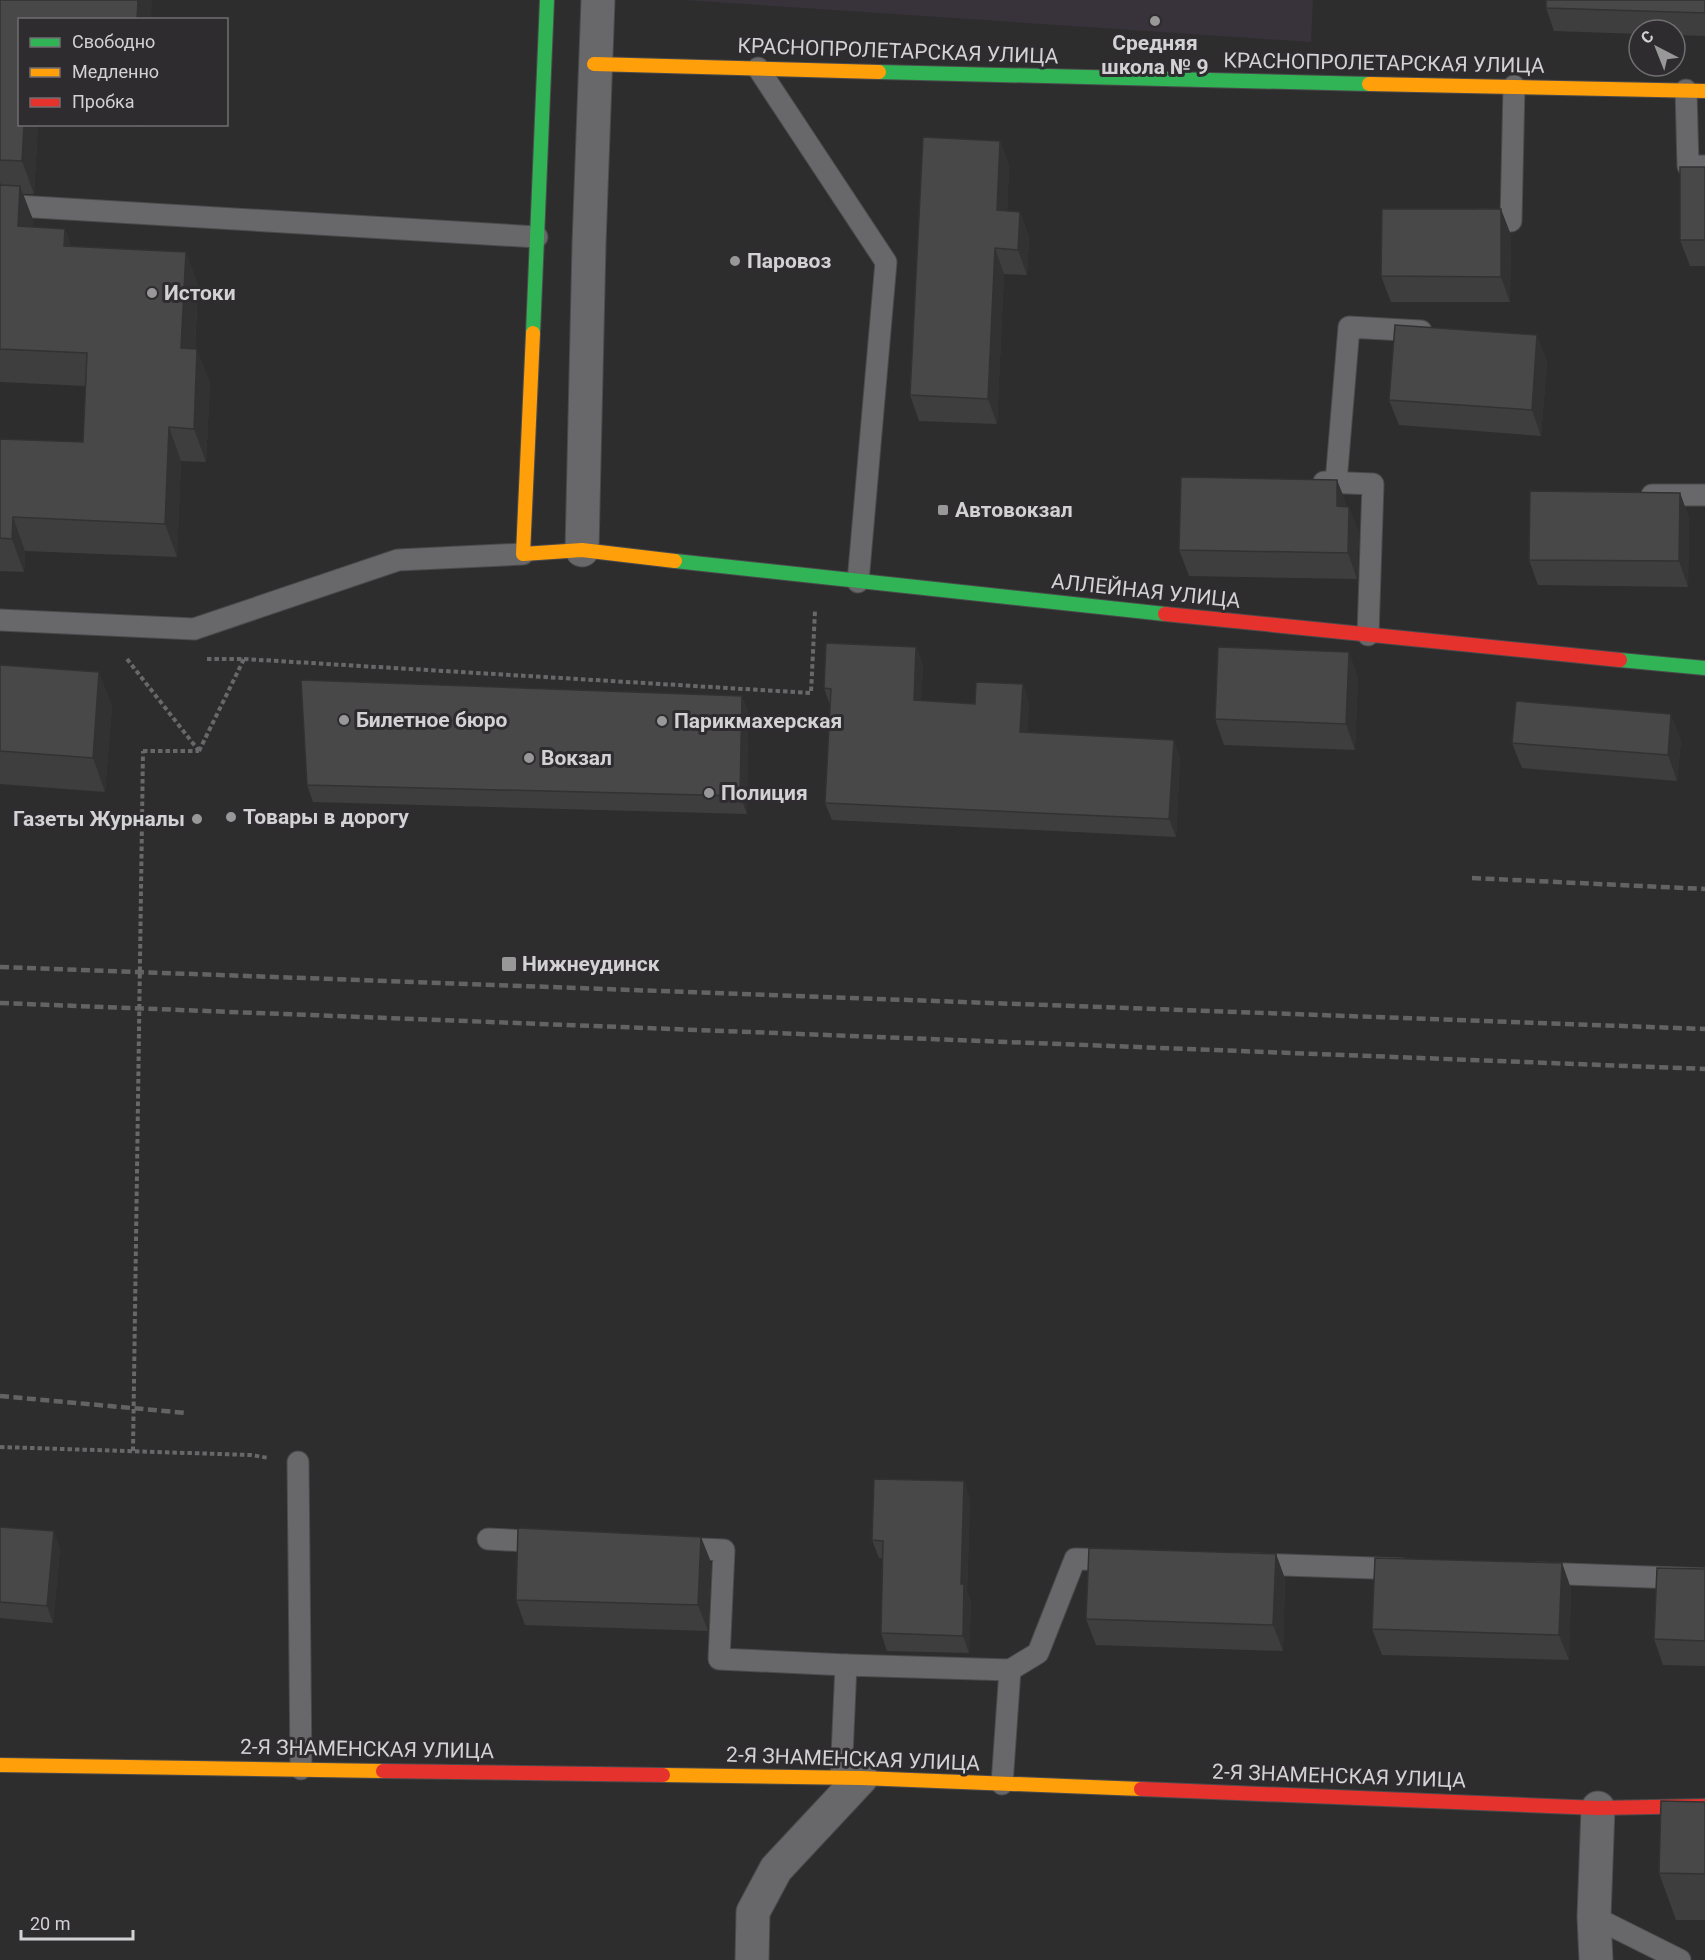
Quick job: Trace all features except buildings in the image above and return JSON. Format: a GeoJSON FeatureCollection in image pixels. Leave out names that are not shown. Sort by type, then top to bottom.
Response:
{"type":"FeatureCollection","features":[{"type":"Feature","properties":{"kind":"street"},"geometry":{"type":"LineString","coordinates":[[522,554],[547,0]]}},
{"type":"Feature","properties":{"kind":"street"},"geometry":{"type":"LineString","coordinates":[[582,550],[594,64],[598,0]]}},
{"type":"Feature","properties":{"kind":"street","name":"КРАСНОПРОЛЕТАРСКАЯ УЛИЦА"},"geometry":{"type":"LineString","coordinates":[[594,64],[1264,82],[1695,90]]}},
{"type":"Feature","properties":{"kind":"street","name":"АЛЛЕЙНАЯ УЛИЦА"},"geometry":{"type":"LineString","coordinates":[[522,554],[582,550],[858,582],[1705,668]]}},
{"type":"Feature","properties":{"kind":"street","name":"2-Я ЗНАМЕНСКАЯ УЛИЦА"},"geometry":{"type":"LineString","coordinates":[[0,1765],[851,1778],[1598,1808],[1705,1806]]}},
{"type":"Feature","properties":{"kind":"street"},"geometry":{"type":"LineString","coordinates":[[752,1960],[753,1912],[776,1869],[851,1778]]}},
{"type":"Feature","properties":{"kind":"street"},"geometry":{"type":"LineString","coordinates":[[1596,1960],[1594,1917],[1598,1808]]}},
{"type":"Feature","properties":{"kind":"lane"},"geometry":{"type":"LineString","coordinates":[[758,68],[886,262],[858,582]]}},
{"type":"Feature","properties":{"kind":"lane"},"geometry":{"type":"LineString","coordinates":[[1464,220],[1511,220],[1514,86]]}},
{"type":"Feature","properties":{"kind":"lane"},"geometry":{"type":"LineString","coordinates":[[1695,90],[1688,166],[1705,166]]}},
{"type":"Feature","properties":{"kind":"lane"},"geometry":{"type":"LineString","coordinates":[[0,205],[537,237]]}},
{"type":"Feature","properties":{"kind":"lane"},"geometry":{"type":"LineString","coordinates":[[1336,482],[1349,327],[1442,332]]}},
{"type":"Feature","properties":{"kind":"lane"},"geometry":{"type":"LineString","coordinates":[[1301,481],[1373,484],[1368,634]]}},
{"type":"Feature","properties":{"kind":"lane"},"geometry":{"type":"LineString","coordinates":[[1634,495],[1705,495]]}},
{"type":"Feature","properties":{"kind":"lane"},"geometry":{"type":"LineString","coordinates":[[0,620],[194,629],[398,560],[522,554]]}},
{"type":"Feature","properties":{"kind":"lane"},"geometry":{"type":"LineString","coordinates":[[298,1462],[301,1769]]}},
{"type":"Feature","properties":{"kind":"lane"},"geometry":{"type":"LineString","coordinates":[[488,1539],[571,1543]]}},
{"type":"Feature","properties":{"kind":"lane"},"geometry":{"type":"LineString","coordinates":[[653,1547],[724,1550],[719,1659],[1010,1670],[1038,1653],[1075,1559],[1134,1561]]}},
{"type":"Feature","properties":{"kind":"lane"},"geometry":{"type":"LineString","coordinates":[[1229,1564],[1420,1570]]}},
{"type":"Feature","properties":{"kind":"lane"},"geometry":{"type":"LineString","coordinates":[[1515,1573],[1705,1579]]}},
{"type":"Feature","properties":{"kind":"lane"},"geometry":{"type":"LineString","coordinates":[[846,1665],[851,1778]]}},
{"type":"Feature","properties":{"kind":"lane"},"geometry":{"type":"LineString","coordinates":[[1002,1784],[1010,1670]]}},
{"type":"Feature","properties":{"kind":"lane"},"geometry":{"type":"LineString","coordinates":[[1594,1917],[1680,1960]]}},
{"type":"Feature","properties":{"kind":"path"},"geometry":{"type":"LineString","coordinates":[[197,659],[244,659],[811,693],[817,577]]}},
{"type":"Feature","properties":{"kind":"path"},"geometry":{"type":"LineString","coordinates":[[115,625],[117,659],[139,659]]}},
{"type":"Feature","properties":{"kind":"path"},"geometry":{"type":"LineString","coordinates":[[127,659],[199,751]]}},
{"type":"Feature","properties":{"kind":"path"},"geometry":{"type":"LineString","coordinates":[[199,751],[244,659]]}},
{"type":"Feature","properties":{"kind":"path"},"geometry":{"type":"LineString","coordinates":[[133,1451],[143,751],[199,751]]}},
{"type":"Feature","properties":{"kind":"path"},"geometry":{"type":"LineString","coordinates":[[0,1447],[251,1455]]}},
{"type":"Feature","properties":{"kind":"shaded area","name":"Средняя школа № 9"},"geometry":{"type":"Polygon","coordinates":[[[684,0],[1313,0],[1311,42],[684,0]]]}},
{"type":"Feature","properties":{"kind":"railway"},"geometry":{"type":"LineString","coordinates":[[1472,878],[1705,889]]}},
{"type":"Feature","properties":{"kind":"railway"},"geometry":{"type":"LineString","coordinates":[[0,967],[1705,1029]]}},
{"type":"Feature","properties":{"kind":"railway"},"geometry":{"type":"LineString","coordinates":[[0,1003],[1705,1069]]}},
{"type":"Feature","properties":{"kind":"railway"},"geometry":{"type":"LineString","coordinates":[[0,1396],[186,1413]]}},
{"type":"Feature","properties":{"kind":"traffic: fast"},"geometry":{"type":"LineString","coordinates":[[533,333],[547,0]]}},
{"type":"Feature","properties":{"kind":"traffic: fast"},"geometry":{"type":"LineString","coordinates":[[879,72],[1369,84]]}},
{"type":"Feature","properties":{"kind":"traffic: fast"},"geometry":{"type":"LineString","coordinates":[[675,561],[1165,614]]}},
{"type":"Feature","properties":{"kind":"traffic: fast"},"geometry":{"type":"LineString","coordinates":[[1620,660],[1705,668]]}},
{"type":"Feature","properties":{"kind":"traffic: slow"},"geometry":{"type":"LineString","coordinates":[[594,64],[879,72]]}},
{"type":"Feature","properties":{"kind":"traffic: slow"},"geometry":{"type":"LineString","coordinates":[[1369,84],[1705,91]]}},
{"type":"Feature","properties":{"kind":"traffic: slow"},"geometry":{"type":"LineString","coordinates":[[533,333],[523,554],[582,550],[675,561]]}},
{"type":"Feature","properties":{"kind":"traffic: slow"},"geometry":{"type":"LineString","coordinates":[[0,1765],[383,1771]]}},
{"type":"Feature","properties":{"kind":"traffic: slow"},"geometry":{"type":"LineString","coordinates":[[663,1775],[861,1778],[1141,1789]]}},
{"type":"Feature","properties":{"kind":"traffic: jam"},"geometry":{"type":"LineString","coordinates":[[1165,614],[1620,660]]}},
{"type":"Feature","properties":{"kind":"traffic: jam"},"geometry":{"type":"LineString","coordinates":[[383,1771],[663,1775]]}},
{"type":"Feature","properties":{"kind":"traffic: jam"},"geometry":{"type":"LineString","coordinates":[[1141,1789],[1598,1808],[1705,1806]]}},
{"type":"Feature","properties":{"kind":"place","name":"Средняя школа № 9"},"geometry":{"type":"Point","coordinates":[1155,21]}},
{"type":"Feature","properties":{"kind":"place","name":"Паровоз"},"geometry":{"type":"Point","coordinates":[735,261]}},
{"type":"Feature","properties":{"kind":"place","name":"Истоки"},"geometry":{"type":"Point","coordinates":[152,293]}},
{"type":"Feature","properties":{"kind":"place","name":"Автовокзал"},"geometry":{"type":"Point","coordinates":[943,510]}},
{"type":"Feature","properties":{"kind":"place","name":"Билетное бюро"},"geometry":{"type":"Point","coordinates":[344,720]}},
{"type":"Feature","properties":{"kind":"place","name":"Парикмахерская"},"geometry":{"type":"Point","coordinates":[662,721]}},
{"type":"Feature","properties":{"kind":"place","name":"Вокзал"},"geometry":{"type":"Point","coordinates":[529,758]}},
{"type":"Feature","properties":{"kind":"place","name":"Полиция"},"geometry":{"type":"Point","coordinates":[709,793]}},
{"type":"Feature","properties":{"kind":"place","name":"Товары в дорогу"},"geometry":{"type":"Point","coordinates":[231,817]}},
{"type":"Feature","properties":{"kind":"place","name":"Газеты Журналы"},"geometry":{"type":"Point","coordinates":[197,819]}},
{"type":"Feature","properties":{"kind":"place","name":"Нижнеудинск"},"geometry":{"type":"Point","coordinates":[509,964]}}]}
